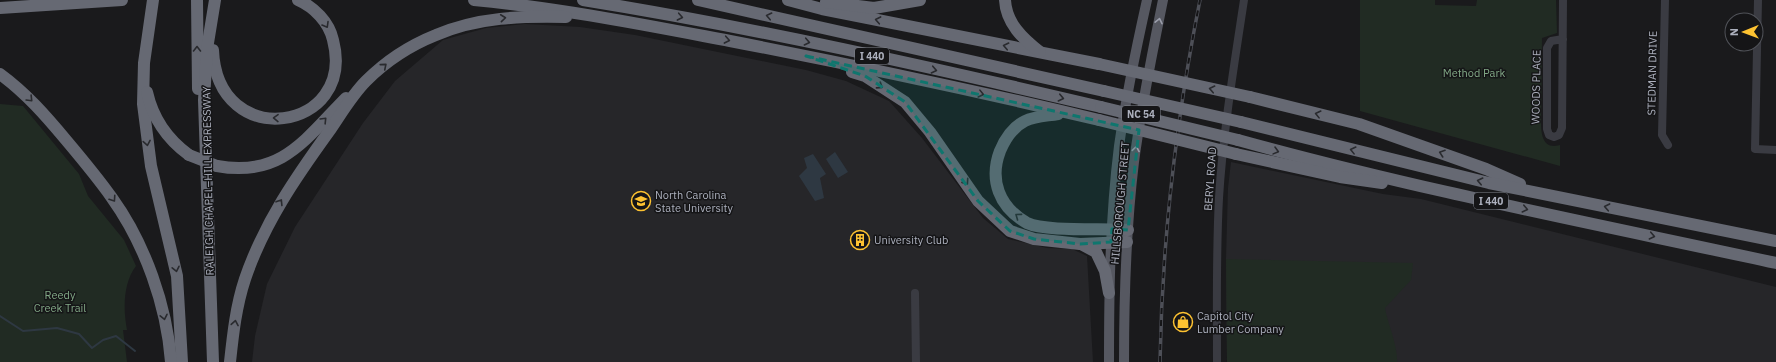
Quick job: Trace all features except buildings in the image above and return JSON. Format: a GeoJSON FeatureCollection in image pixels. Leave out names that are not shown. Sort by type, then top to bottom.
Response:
{"type":"FeatureCollection","features":[{"type":"Feature","properties":{"kind":"highway"},"geometry":{"type":"LineString","coordinates":[[0,8],[122,0]]}},
{"type":"Feature","properties":{"kind":"highway"},"geometry":{"type":"LineString","coordinates":[[153,0],[144,63],[146,135],[151,166],[177,276],[182,362]]}},
{"type":"Feature","properties":{"kind":"highway"},"geometry":{"type":"LineString","coordinates":[[197,0],[199,131],[210,270]]}},
{"type":"Feature","properties":{"kind":"highway"},"geometry":{"type":"LineString","coordinates":[[214,5],[213,58],[215,68],[224,91],[231,100],[248,113],[270,118],[290,118],[303,113],[318,102],[330,86],[336,69],[336,50],[332,35],[316,11],[308,4],[298,0]]}},
{"type":"Feature","properties":{"kind":"highway"},"geometry":{"type":"LineString","coordinates":[[474,0],[562,10],[806,56],[1069,113],[1236,154],[1347,178],[1453,192]]}},
{"type":"Feature","properties":{"kind":"highway","name":"I 440"},"geometry":{"type":"LineString","coordinates":[[583,0],[642,9],[798,40],[1101,107],[1238,140],[1312,160],[1566,218],[1776,263]]}},
{"type":"Feature","properties":{"kind":"highway","name":"I 440"},"geometry":{"type":"LineString","coordinates":[[698,0],[1241,122],[1457,175],[1776,241]]}},
{"type":"Feature","properties":{"kind":"highway"},"geometry":{"type":"LineString","coordinates":[[788,0],[822,9],[1042,54],[1099,64],[1359,124],[1486,169],[1543,194]]}},
{"type":"Feature","properties":{"kind":"highway"},"geometry":{"type":"LineString","coordinates":[[813,0],[874,8],[920,0]]}},
{"type":"Feature","properties":{"kind":"highway"},"geometry":{"type":"LineString","coordinates":[[1004,0],[1006,12],[1021,37],[1042,54]]}},
{"type":"Feature","properties":{"kind":"highway","name":"RALEIGH CHAPEL–HILL EXPRESSWAY"},"geometry":{"type":"LineString","coordinates":[[213,362],[204,100],[207,49],[214,5]]}},
{"type":"Feature","properties":{"kind":"highway"},"geometry":{"type":"LineString","coordinates":[[146,102],[162,129],[172,142],[189,154],[217,166],[230,168],[253,167],[276,161],[289,154],[349,95],[392,59],[435,35],[474,23],[499,18],[526,16],[606,19]]}},
{"type":"Feature","properties":{"kind":"highway"},"geometry":{"type":"LineString","coordinates":[[806,56],[865,76],[905,102],[930,132],[978,201],[1010,231],[1034,239],[1080,244],[1127,242]]}},
{"type":"Feature","properties":{"kind":"highway"},"geometry":{"type":"LineString","coordinates":[[0,74],[27,96],[52,123],[116,204],[138,240],[163,312],[172,362]]}},
{"type":"Feature","properties":{"kind":"highway"},"geometry":{"type":"LineString","coordinates":[[230,362],[236,320],[245,281],[268,225],[291,185],[366,81]]}},
{"type":"Feature","properties":{"kind":"highway"},"geometry":{"type":"LineString","coordinates":[[1069,113],[1039,116],[1024,121],[1006,137],[995,163],[995,179],[1000,194],[1013,214],[1029,224],[1054,228],[1128,230]]}},
{"type":"Feature","properties":{"kind":"highway"},"geometry":{"type":"LineString","coordinates":[[1080,244],[1096,252],[1105,271],[1109,293]]}},
{"type":"Feature","properties":{"kind":"main road","name":"HILLSBOROUGH STREET"},"geometry":{"type":"LineString","coordinates":[[1109,362],[1111,242],[1119,148],[1125,108],[1147,0]]}},
{"type":"Feature","properties":{"kind":"main road","name":"HILLSBOROUGH STREET"},"geometry":{"type":"LineString","coordinates":[[1124,362],[1127,242],[1134,162],[1145,86],[1163,0]]}},
{"type":"Feature","properties":{"kind":"street","name":"BERYL ROAD"},"geometry":{"type":"LineString","coordinates":[[1217,362],[1218,239],[1221,168],[1227,111],[1244,0]]}},
{"type":"Feature","properties":{"kind":"street","name":"WOODS PLACE"},"geometry":{"type":"LineString","coordinates":[[1563,0],[1563,39],[1562,128],[1559,135],[1554,137],[1549,135],[1547,129],[1547,48],[1550,41],[1563,39]]}},
{"type":"Feature","properties":{"kind":"street","name":"STEDMAN DRIVE"},"geometry":{"type":"LineString","coordinates":[[1665,0],[1662,135],[1668,145]]}},
{"type":"Feature","properties":{"kind":"street"},"geometry":{"type":"LineString","coordinates":[[1758,0],[1755,149],[1776,150]]}},
{"type":"Feature","properties":{"kind":"street"},"geometry":{"type":"LineString","coordinates":[[915,293],[916,362]]}},
{"type":"Feature","properties":{"kind":"highlighted area"},"geometry":{"type":"Polygon","coordinates":[[[806,56],[1139,130],[1128,230],[1112,229],[1111,242],[1080,244],[1034,239],[1010,231],[978,201],[905,102],[865,76],[806,56]]]}},
{"type":"Feature","properties":{"kind":"shaded area","name":"North Carolina State University"},"geometry":{"type":"Polygon","coordinates":[[[525,24],[580,27],[635,35],[806,70],[846,81],[889,101],[922,138],[983,218],[1008,239],[1047,248],[1072,249],[1087,256],[1093,362],[252,362],[255,336],[267,284],[295,227],[363,123],[395,81],[443,40],[486,28],[525,24]]]}},
{"type":"Feature","properties":{"kind":"shaded area"},"geometry":{"type":"Polygon","coordinates":[[[835,152],[848,172],[838,178],[826,159],[835,152]]]}},
{"type":"Feature","properties":{"kind":"shaded area"},"geometry":{"type":"Polygon","coordinates":[[[813,154],[826,174],[820,178],[824,198],[815,201],[799,176],[807,168],[804,158],[813,154]]]}},
{"type":"Feature","properties":{"kind":"shaded area"},"geometry":{"type":"Polygon","coordinates":[[[1231,162],[1383,194],[1421,199],[1776,287],[1776,362],[1227,362],[1226,259],[1228,188],[1231,162]]]}},
{"type":"Feature","properties":{"kind":"green space","name":"Method Park"},"geometry":{"type":"Polygon","coordinates":[[[1360,0],[1435,0],[1435,5],[1476,6],[1477,0],[1556,0],[1557,33],[1542,38],[1541,122],[1544,140],[1550,145],[1560,145],[1560,166],[1360,111],[1360,0]]]}},
{"type":"Feature","properties":{"kind":"green space","name":"Reedy Creek Trail"},"geometry":{"type":"Polygon","coordinates":[[[0,104],[23,106],[79,174],[88,196],[124,240],[136,266],[126,288],[125,296],[127,330],[123,330],[127,362],[0,362],[0,104]]]}},
{"type":"Feature","properties":{"kind":"green space"},"geometry":{"type":"Polygon","coordinates":[[[1226,259],[1413,263],[1411,280],[1385,308],[1396,349],[1397,362],[1227,362],[1226,259]]]}},
{"type":"Feature","properties":{"kind":"waterway"},"geometry":{"type":"LineString","coordinates":[[0,316],[23,331],[57,328],[79,334],[92,348],[103,340],[116,336],[135,351]]}},
{"type":"Feature","properties":{"kind":"railway"},"geometry":{"type":"LineString","coordinates":[[1160,362],[1161,316],[1167,225],[1177,135],[1191,45],[1200,0]]}},
{"type":"Feature","properties":{"kind":"place","name":"North Carolina State University"},"geometry":{"type":"Point","coordinates":[641,201]}},
{"type":"Feature","properties":{"kind":"place","name":"University Club"},"geometry":{"type":"Point","coordinates":[860,240]}},
{"type":"Feature","properties":{"kind":"place","name":"Capitol City Lumber Company"},"geometry":{"type":"Point","coordinates":[1183,322]}}]}
